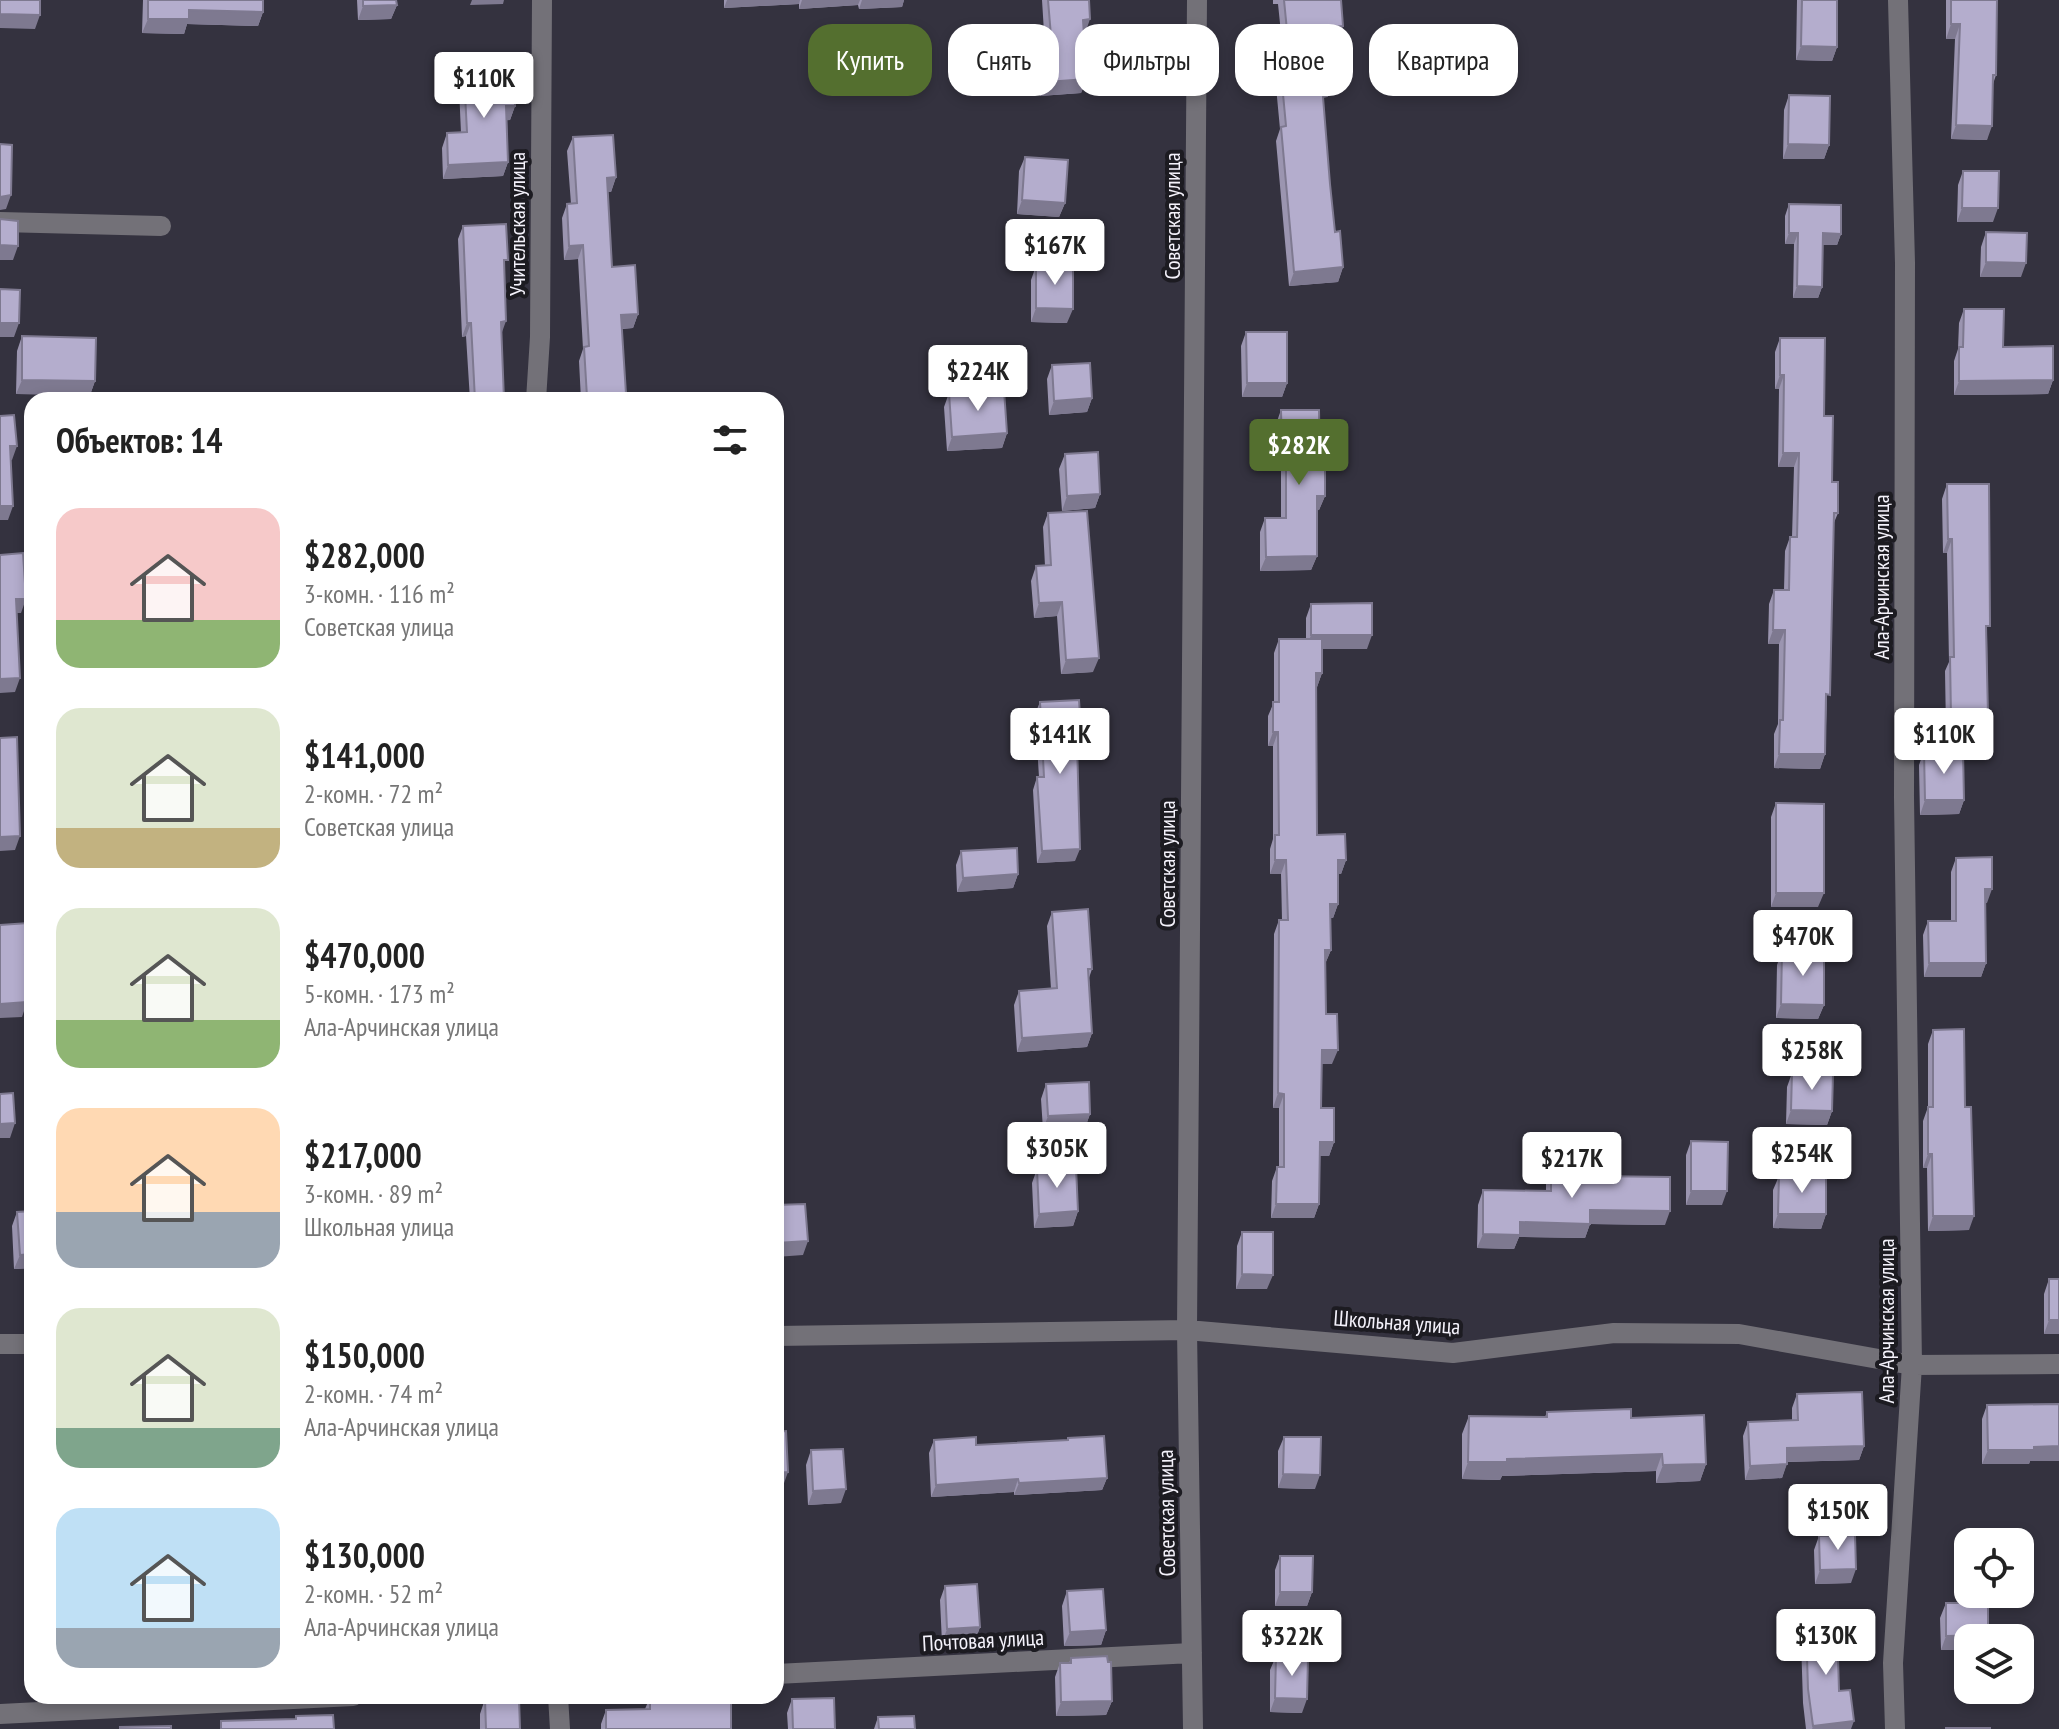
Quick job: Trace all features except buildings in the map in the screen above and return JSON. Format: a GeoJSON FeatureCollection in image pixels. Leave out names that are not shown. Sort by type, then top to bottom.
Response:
{"type":"FeatureCollection","features":[{"type":"Feature","properties":{"kind":"street","name":"Учительская улица"},"geometry":{"type":"LineString","coordinates":[[537,392],[540,337],[542,0]]}},
{"type":"Feature","properties":{"kind":"street","name":"Советская улица"},"geometry":{"type":"LineString","coordinates":[[1193,1729],[1187,1330],[1197,0]]}},
{"type":"Feature","properties":{"kind":"street","name":"Ала-Арчинская улица"},"geometry":{"type":"LineString","coordinates":[[1895,1729],[1893,1663],[1912,1365],[1904,797],[1905,263],[1898,0]]}},
{"type":"Feature","properties":{"kind":"street"},"geometry":{"type":"LineString","coordinates":[[0,222],[161,226]]}},
{"type":"Feature","properties":{"kind":"street","name":"Школьная улица"},"geometry":{"type":"LineString","coordinates":[[784,1336],[1187,1330],[1453,1353],[1614,1333],[1739,1334],[1912,1365],[2059,1364]]}},
{"type":"Feature","properties":{"kind":"street"},"geometry":{"type":"LineString","coordinates":[[0,1344],[24,1344]]}},
{"type":"Feature","properties":{"kind":"street","name":"Почтовая улица"},"geometry":{"type":"LineString","coordinates":[[784,1674],[1192,1653]]}},
{"type":"Feature","properties":{"kind":"street"},"geometry":{"type":"LineString","coordinates":[[0,1714],[196,1704]]}},
{"type":"Feature","properties":{"kind":"street"},"geometry":{"type":"LineString","coordinates":[[558,1704],[560,1729]]}}]}
